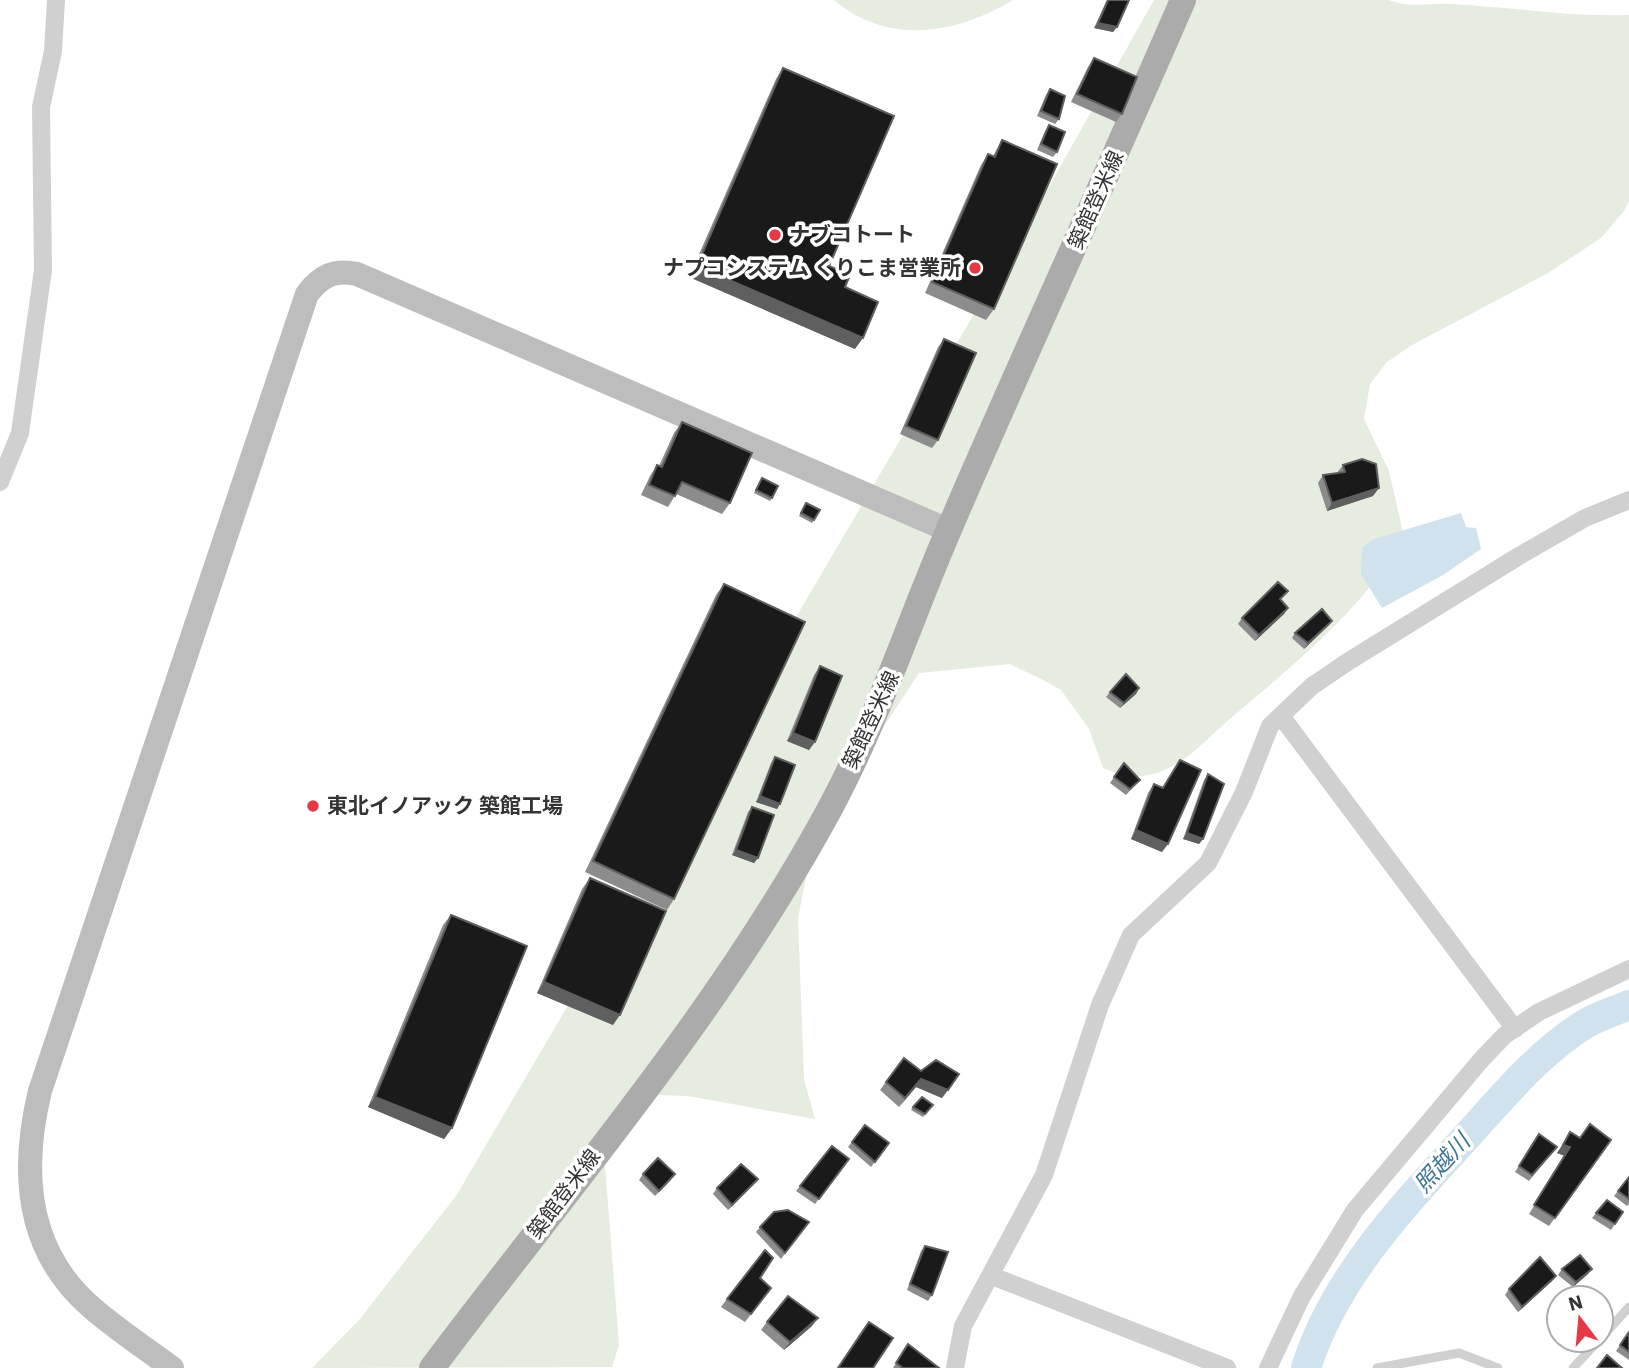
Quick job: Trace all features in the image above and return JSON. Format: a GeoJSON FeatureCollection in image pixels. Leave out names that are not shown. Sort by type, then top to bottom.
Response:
{"type":"FeatureCollection","features":[{"type":"Feature","properties":{"kind":"main road","name":"築館登米線"},"geometry":{"type":"LineString","coordinates":[[432,1368],[688,1031],[772,909],[824,820],[885,696],[948,530],[1183,0]]}},
{"type":"Feature","properties":{"kind":"street"},"geometry":{"type":"LineString","coordinates":[[0,482],[20,433],[43,270],[41,107],[53,51],[56,0]]}},
{"type":"Feature","properties":{"kind":"street"},"geometry":{"type":"LineString","coordinates":[[172,1368],[89,1306],[63,1275],[40,1233],[34,1210],[29,1188],[29,1136],[44,1078],[307,294],[317,281],[341,271],[357,274],[948,530]]}},
{"type":"Feature","properties":{"kind":"street"},"geometry":{"type":"LineString","coordinates":[[955,1368],[963,1326],[1044,1175],[1100,1005],[1131,935],[1208,863],[1244,792],[1270,726],[1312,686],[1349,661],[1585,518],[1629,500]]}},
{"type":"Feature","properties":{"kind":"street"},"geometry":{"type":"LineString","coordinates":[[1281,716],[1515,1029]]}},
{"type":"Feature","properties":{"kind":"street"},"geometry":{"type":"LineString","coordinates":[[1268,1368],[1303,1296],[1355,1210],[1481,1060],[1515,1029],[1539,1012],[1629,969]]}},
{"type":"Feature","properties":{"kind":"street"},"geometry":{"type":"LineString","coordinates":[[992,1276],[1227,1368]]}},
{"type":"Feature","properties":{"kind":"lane"},"geometry":{"type":"LineString","coordinates":[[1615,1322],[1629,1307]]}},
{"type":"Feature","properties":{"kind":"lane"},"geometry":{"type":"LineString","coordinates":[[1377,1368],[1459,1353],[1498,1368]]}},
{"type":"Feature","properties":{"kind":"lane"},"geometry":{"type":"LineString","coordinates":[[1573,1368],[1586,1354]]}},
{"type":"Feature","properties":{"kind":"shaded area"},"geometry":{"type":"Polygon","coordinates":[[[834,0],[1013,0],[969,21],[923,30],[877,24],[855,15],[834,0]]]}},
{"type":"Feature","properties":{"kind":"shaded area"},"geometry":{"type":"Polygon","coordinates":[[[1154,0],[1388,0],[1411,5],[1451,4],[1562,13],[1629,15],[1629,201],[1601,238],[1548,273],[1412,345],[1387,362],[1370,384],[1364,419],[1389,471],[1404,537],[1369,588],[1326,635],[1178,763],[1159,772],[1141,776],[1123,775],[1103,768],[1089,729],[1061,690],[1010,664],[919,673],[815,832],[798,918],[804,1079],[815,1119],[688,1096],[658,1095],[614,1127],[605,1166],[619,1345],[612,1367],[312,1368],[359,1320],[456,1196],[1051,183],[1154,0]]]}},
{"type":"Feature","properties":{"kind":"water"},"geometry":{"type":"Polygon","coordinates":[[[1461,513],[1466,527],[1476,528],[1481,549],[1443,575],[1382,608],[1361,574],[1362,548],[1374,539],[1461,513]]]}},
{"type":"Feature","properties":{"kind":"building"},"geometry":{"type":"Polygon","coordinates":[[[1108,0],[1129,0],[1117,27],[1098,23],[1108,0]]]}},
{"type":"Feature","properties":{"kind":"building"},"geometry":{"type":"Polygon","coordinates":[[[1094,58],[1137,77],[1122,114],[1077,94],[1094,58]]]}},
{"type":"Feature","properties":{"kind":"building"},"geometry":{"type":"Polygon","coordinates":[[[783,68],[894,116],[829,266],[850,275],[845,287],[878,302],[863,338],[697,266],[783,68]]]}},
{"type":"Feature","properties":{"kind":"building"},"geometry":{"type":"Polygon","coordinates":[[[1050,89],[1065,96],[1059,119],[1041,111],[1050,89]]]}},
{"type":"Feature","properties":{"kind":"building"},"geometry":{"type":"Polygon","coordinates":[[[1049,125],[1065,132],[1057,152],[1041,144],[1049,125]]]}},
{"type":"Feature","properties":{"kind":"building"},"geometry":{"type":"Polygon","coordinates":[[[1002,140],[1057,164],[994,309],[932,282],[988,154],[995,157],[1002,140]]]}},
{"type":"Feature","properties":{"kind":"building"},"geometry":{"type":"Polygon","coordinates":[[[944,339],[976,353],[938,440],[906,426],[944,339]]]}},
{"type":"Feature","properties":{"kind":"building"},"geometry":{"type":"Polygon","coordinates":[[[682,422],[752,453],[730,503],[682,482],[675,496],[649,485],[657,465],[662,467],[682,422]]]}},
{"type":"Feature","properties":{"kind":"building"},"geometry":{"type":"Polygon","coordinates":[[[1362,459],[1376,464],[1379,488],[1332,503],[1323,475],[1345,472],[1343,465],[1362,459]]]}},
{"type":"Feature","properties":{"kind":"building"},"geometry":{"type":"Polygon","coordinates":[[[762,478],[778,486],[772,498],[756,490],[762,478]]]}},
{"type":"Feature","properties":{"kind":"building"},"geometry":{"type":"Polygon","coordinates":[[[806,503],[820,510],[814,520],[801,513],[806,503]]]}},
{"type":"Feature","properties":{"kind":"building"},"geometry":{"type":"Polygon","coordinates":[[[1278,582],[1288,591],[1280,599],[1288,608],[1259,635],[1242,618],[1278,582]]]}},
{"type":"Feature","properties":{"kind":"building"},"geometry":{"type":"Polygon","coordinates":[[[724,584],[805,622],[674,899],[593,861],[724,584]]]}},
{"type":"Feature","properties":{"kind":"building"},"geometry":{"type":"Polygon","coordinates":[[[1322,609],[1332,621],[1308,643],[1295,633],[1322,609]]]}},
{"type":"Feature","properties":{"kind":"building"},"geometry":{"type":"Polygon","coordinates":[[[820,666],[842,676],[815,742],[793,733],[820,666]]]}},
{"type":"Feature","properties":{"kind":"building"},"geometry":{"type":"Polygon","coordinates":[[[1126,674],[1139,688],[1124,703],[1110,692],[1126,674]]]}},
{"type":"Feature","properties":{"kind":"building"},"geometry":{"type":"Polygon","coordinates":[[[775,757],[795,765],[780,804],[760,796],[775,757]]]}},
{"type":"Feature","properties":{"kind":"building"},"geometry":{"type":"Polygon","coordinates":[[[1180,760],[1201,770],[1168,844],[1136,830],[1154,784],[1163,788],[1180,760]]]}},
{"type":"Feature","properties":{"kind":"building"},"geometry":{"type":"Polygon","coordinates":[[[1124,763],[1140,780],[1130,789],[1114,777],[1124,763]]]}},
{"type":"Feature","properties":{"kind":"building"},"geometry":{"type":"Polygon","coordinates":[[[1208,774],[1224,784],[1203,839],[1187,833],[1208,774]]]}},
{"type":"Feature","properties":{"kind":"building"},"geometry":{"type":"Polygon","coordinates":[[[752,807],[774,815],[758,858],[736,850],[752,807]]]}},
{"type":"Feature","properties":{"kind":"building"},"geometry":{"type":"Polygon","coordinates":[[[590,878],[666,911],[620,1015],[544,982],[590,878]]]}},
{"type":"Feature","properties":{"kind":"building"},"geometry":{"type":"Polygon","coordinates":[[[451,915],[527,946],[452,1128],[375,1097],[451,915]]]}},
{"type":"Feature","properties":{"kind":"building"},"geometry":{"type":"Polygon","coordinates":[[[904,1058],[921,1071],[936,1060],[959,1074],[948,1090],[921,1079],[905,1098],[886,1082],[904,1058]]]}},
{"type":"Feature","properties":{"kind":"building"},"geometry":{"type":"Polygon","coordinates":[[[922,1097],[933,1105],[925,1114],[913,1107],[922,1097]]]}},
{"type":"Feature","properties":{"kind":"building"},"geometry":{"type":"Polygon","coordinates":[[[1590,1124],[1611,1140],[1555,1218],[1534,1205],[1570,1147],[1563,1145],[1570,1132],[1580,1138],[1590,1124]]]}},
{"type":"Feature","properties":{"kind":"building"},"geometry":{"type":"Polygon","coordinates":[[[865,1125],[889,1143],[875,1162],[852,1142],[865,1125]]]}},
{"type":"Feature","properties":{"kind":"building"},"geometry":{"type":"Polygon","coordinates":[[[1539,1134],[1557,1147],[1532,1175],[1519,1166],[1539,1134]]]}},
{"type":"Feature","properties":{"kind":"building"},"geometry":{"type":"Polygon","coordinates":[[[832,1146],[849,1159],[819,1199],[800,1186],[832,1146]]]}},
{"type":"Feature","properties":{"kind":"building"},"geometry":{"type":"Polygon","coordinates":[[[658,1158],[675,1174],[659,1191],[643,1174],[658,1158]]]}},
{"type":"Feature","properties":{"kind":"building"},"geometry":{"type":"Polygon","coordinates":[[[741,1164],[758,1179],[732,1205],[717,1188],[741,1164]]]}},
{"type":"Feature","properties":{"kind":"building"},"geometry":{"type":"Polygon","coordinates":[[[1629,1177],[1629,1199],[1618,1191],[1629,1177]]]}},
{"type":"Feature","properties":{"kind":"building"},"geometry":{"type":"Polygon","coordinates":[[[1607,1200],[1623,1212],[1615,1224],[1596,1213],[1607,1200]]]}},
{"type":"Feature","properties":{"kind":"building"},"geometry":{"type":"Polygon","coordinates":[[[788,1210],[809,1222],[785,1253],[760,1227],[774,1212],[788,1210]]]}},
{"type":"Feature","properties":{"kind":"building"},"geometry":{"type":"Polygon","coordinates":[[[925,1246],[948,1252],[932,1295],[910,1284],[925,1246]]]}},
{"type":"Feature","properties":{"kind":"building"},"geometry":{"type":"Polygon","coordinates":[[[765,1250],[773,1258],[760,1278],[771,1288],[751,1314],[727,1299],[765,1250]]]}},
{"type":"Feature","properties":{"kind":"building"},"geometry":{"type":"Polygon","coordinates":[[[1580,1255],[1592,1269],[1576,1282],[1562,1269],[1580,1255]]]}},
{"type":"Feature","properties":{"kind":"building"},"geometry":{"type":"Polygon","coordinates":[[[1540,1257],[1556,1276],[1522,1307],[1509,1289],[1540,1257]]]}},
{"type":"Feature","properties":{"kind":"building"},"geometry":{"type":"Polygon","coordinates":[[[788,1296],[818,1318],[790,1342],[767,1322],[788,1296]]]}},
{"type":"Feature","properties":{"kind":"building"},"geometry":{"type":"Polygon","coordinates":[[[869,1322],[893,1338],[873,1368],[838,1368],[869,1322]]]}},
{"type":"Feature","properties":{"kind":"building"},"geometry":{"type":"Polygon","coordinates":[[[1629,1332],[1629,1352],[1620,1345],[1629,1332]]]}},
{"type":"Feature","properties":{"kind":"building"},"geometry":{"type":"Polygon","coordinates":[[[908,1344],[939,1368],[903,1368],[896,1363],[908,1344]]]}},
{"type":"Feature","properties":{"kind":"building"},"geometry":{"type":"Polygon","coordinates":[[[1607,1355],[1622,1368],[1597,1368],[1607,1355]]]}},
{"type":"Feature","properties":{"kind":"waterway","name":"照越川"},"geometry":{"type":"LineString","coordinates":[[1306,1368],[1319,1334],[1353,1272],[1421,1187],[1509,1089],[1538,1061],[1590,1021],[1629,1005]]}},
{"type":"Feature","properties":{"kind":"place","name":"ナブコトート"},"geometry":{"type":"Point","coordinates":[775,235]}},
{"type":"Feature","properties":{"kind":"place","name":"ナプコシステム くりこま営業所"},"geometry":{"type":"Point","coordinates":[975,268]}},
{"type":"Feature","properties":{"kind":"place","name":"東北イノアック 築館工場"},"geometry":{"type":"Point","coordinates":[313,806]}}]}
